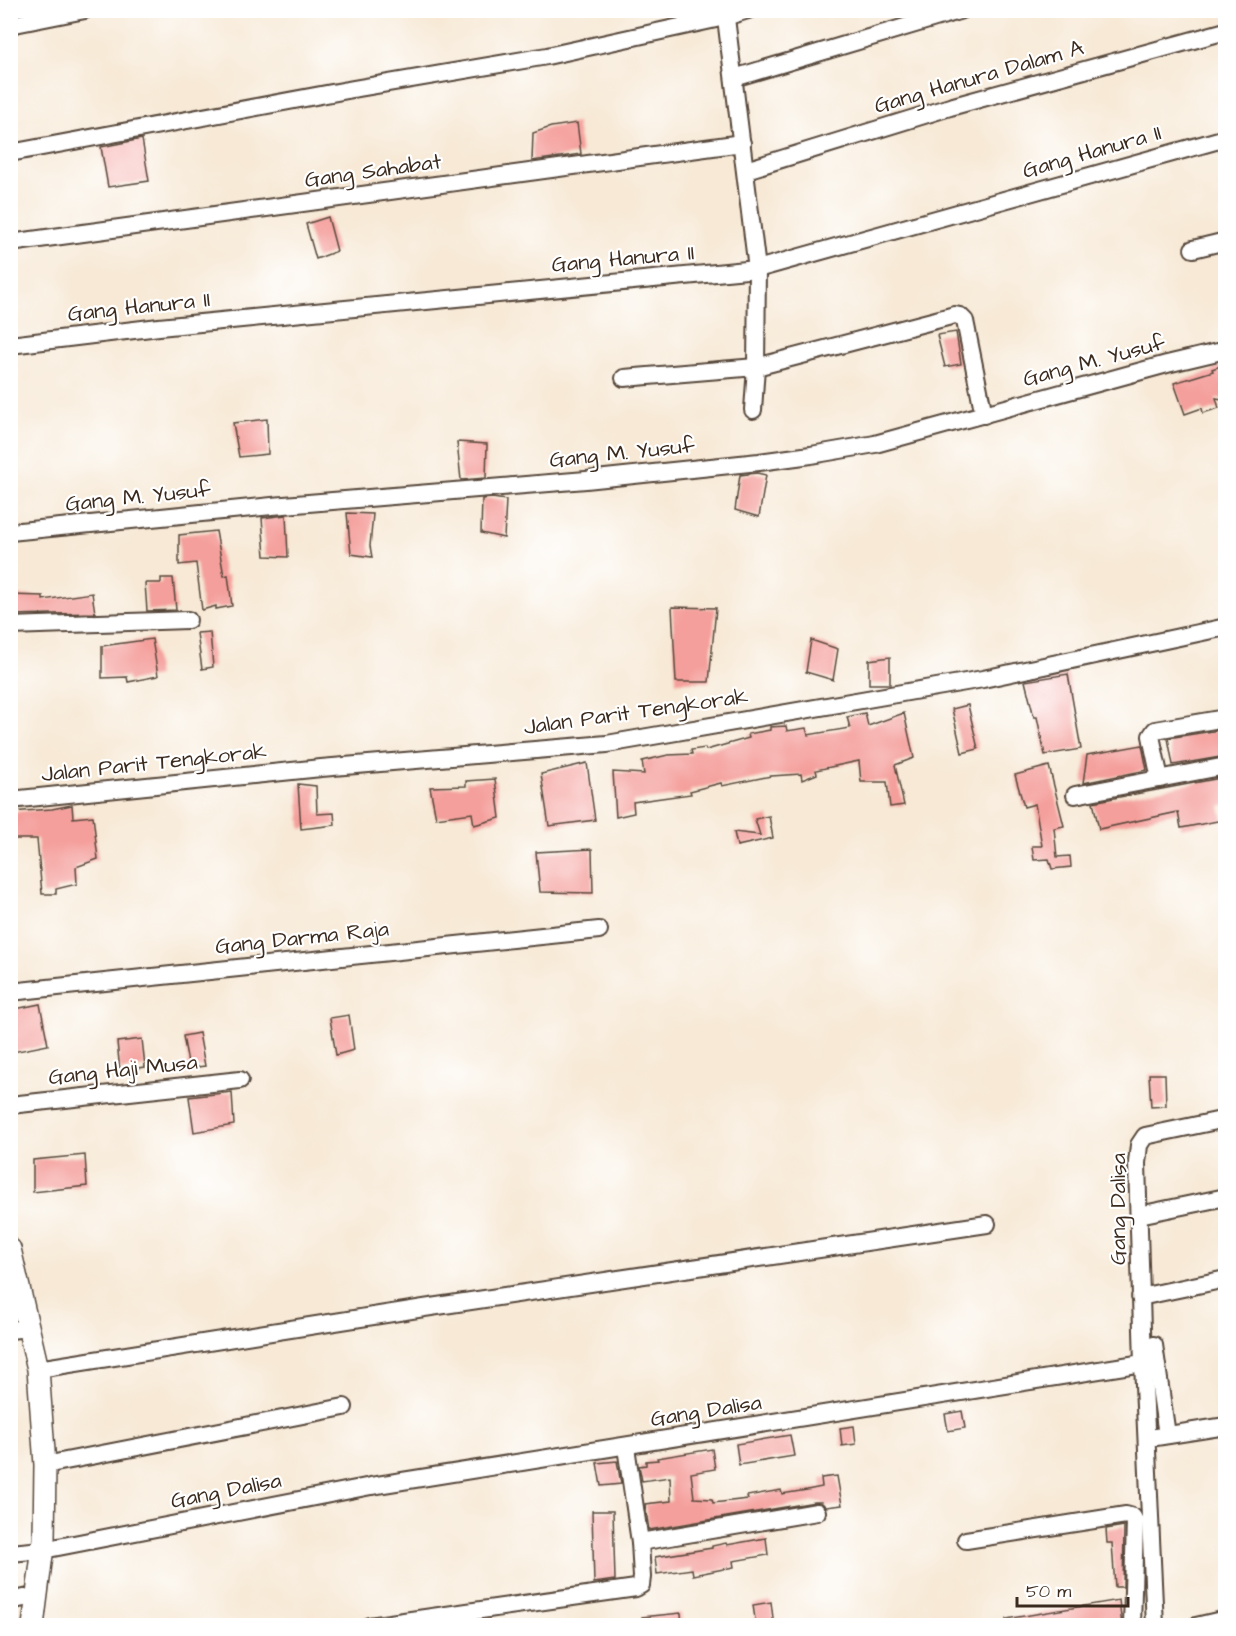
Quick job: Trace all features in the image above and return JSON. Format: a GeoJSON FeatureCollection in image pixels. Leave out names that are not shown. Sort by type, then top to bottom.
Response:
{"type":"FeatureCollection","features":[{"type":"Feature","properties":{"kind":"main road"},"geometry":{"type":"LineString","coordinates":[[10,1249],[19,1329],[38,1369],[45,1465],[43,1550],[33,1626]]}},
{"type":"Feature","properties":{"kind":"street"},"geometry":{"type":"LineString","coordinates":[[10,25],[85,10]]}},
{"type":"Feature","properties":{"kind":"street"},"geometry":{"type":"LineString","coordinates":[[10,153],[353,89],[547,56],[748,10]]}},
{"type":"Feature","properties":{"kind":"street"},"geometry":{"type":"LineString","coordinates":[[734,78],[962,10]]}},
{"type":"Feature","properties":{"kind":"street"},"geometry":{"type":"LineString","coordinates":[[725,14],[757,269],[753,410]]}},
{"type":"Feature","properties":{"kind":"street","name":"Gang Hanura Dalam A"},"geometry":{"type":"LineString","coordinates":[[746,170],[950,107],[1226,31]]}},
{"type":"Feature","properties":{"kind":"street","name":"Gang Hanura II"},"geometry":{"type":"LineString","coordinates":[[10,345],[182,325],[757,269],[1226,138]]}},
{"type":"Feature","properties":{"kind":"street","name":"Gang Sahabat"},"geometry":{"type":"LineString","coordinates":[[10,243],[742,143]]}},
{"type":"Feature","properties":{"kind":"street"},"geometry":{"type":"LineString","coordinates":[[1193,249],[1226,241]]}},
{"type":"Feature","properties":{"kind":"street"},"geometry":{"type":"LineString","coordinates":[[624,378],[756,367],[955,315],[960,316],[964,321],[984,415]]}},
{"type":"Feature","properties":{"kind":"street","name":"Gang M. Yusuf"},"geometry":{"type":"LineString","coordinates":[[10,532],[272,506],[586,480],[759,462],[875,444],[1226,350]]}},
{"type":"Feature","properties":{"kind":"street"},"geometry":{"type":"LineString","coordinates":[[10,626],[188,620]]}},
{"type":"Feature","properties":{"kind":"street","name":"Jalan Parit Tengkorak"},"geometry":{"type":"LineString","coordinates":[[10,801],[321,768],[607,744],[983,679],[1226,627]]}},
{"type":"Feature","properties":{"kind":"street"},"geometry":{"type":"LineString","coordinates":[[1160,779],[1151,736],[1155,730],[1226,718]]}},
{"type":"Feature","properties":{"kind":"street"},"geometry":{"type":"LineString","coordinates":[[1075,795],[1226,766]]}},
{"type":"Feature","properties":{"kind":"street","name":"Gang Darma Raja"},"geometry":{"type":"LineString","coordinates":[[10,992],[599,930]]}},
{"type":"Feature","properties":{"kind":"street","name":"Gang Haji Musa"},"geometry":{"type":"LineString","coordinates":[[10,1105],[240,1080]]}},
{"type":"Feature","properties":{"kind":"street","name":"Gang Dalisa"},"geometry":{"type":"LineString","coordinates":[[10,1553],[43,1550],[371,1486],[1143,1363],[1137,1163],[1139,1145],[1145,1136],[1226,1119]]}},
{"type":"Feature","properties":{"kind":"street"},"geometry":{"type":"LineString","coordinates":[[1139,1215],[1226,1197]]}},
{"type":"Feature","properties":{"kind":"street"},"geometry":{"type":"LineString","coordinates":[[38,1369],[424,1308],[987,1224]]}},
{"type":"Feature","properties":{"kind":"street"},"geometry":{"type":"LineString","coordinates":[[1140,1297],[1226,1279]]}},
{"type":"Feature","properties":{"kind":"street"},"geometry":{"type":"LineString","coordinates":[[1154,1345],[1167,1435]]}},
{"type":"Feature","properties":{"kind":"street"},"geometry":{"type":"LineString","coordinates":[[1143,1363],[1155,1626]]}},
{"type":"Feature","properties":{"kind":"street"},"geometry":{"type":"LineString","coordinates":[[45,1465],[344,1407]]}},
{"type":"Feature","properties":{"kind":"street"},"geometry":{"type":"LineString","coordinates":[[1147,1438],[1226,1426]]}},
{"type":"Feature","properties":{"kind":"street"},"geometry":{"type":"LineString","coordinates":[[369,1626],[636,1588],[640,1585],[642,1577],[640,1542],[626,1447]]}},
{"type":"Feature","properties":{"kind":"street"},"geometry":{"type":"LineString","coordinates":[[640,1542],[818,1512]]}},
{"type":"Feature","properties":{"kind":"street"},"geometry":{"type":"LineString","coordinates":[[966,1540],[1126,1515],[1133,1517],[1135,1521],[1132,1626]]}},
{"type":"Feature","properties":{"kind":"street"},"geometry":{"type":"LineString","coordinates":[[10,1601],[38,1595]]}},
{"type":"Feature","properties":{"kind":"street"},"geometry":{"type":"LineString","coordinates":[[1196,1626],[1226,1619]]}},
{"type":"Feature","properties":{"kind":"building"},"geometry":{"type":"Polygon","coordinates":[[[577,123],[581,154],[532,161],[533,133],[551,127],[577,123]]]}},
{"type":"Feature","properties":{"kind":"building"},"geometry":{"type":"Polygon","coordinates":[[[142,139],[149,181],[108,187],[101,147],[142,139]]]}},
{"type":"Feature","properties":{"kind":"building"},"geometry":{"type":"Polygon","coordinates":[[[328,217],[337,251],[316,259],[306,224],[328,217]]]}},
{"type":"Feature","properties":{"kind":"building"},"geometry":{"type":"Polygon","coordinates":[[[956,332],[961,364],[945,367],[937,335],[956,332]]]}},
{"type":"Feature","properties":{"kind":"building"},"geometry":{"type":"Polygon","coordinates":[[[1226,364],[1226,402],[1216,398],[1219,408],[1203,413],[1202,408],[1185,414],[1174,383],[1213,371],[1212,369],[1226,364]]]}},
{"type":"Feature","properties":{"kind":"building"},"geometry":{"type":"Polygon","coordinates":[[[267,419],[268,454],[239,457],[233,423],[267,419]]]}},
{"type":"Feature","properties":{"kind":"building"},"geometry":{"type":"Polygon","coordinates":[[[457,442],[487,444],[486,478],[461,480],[457,442]]]}},
{"type":"Feature","properties":{"kind":"building"},"geometry":{"type":"Polygon","coordinates":[[[757,473],[766,475],[759,517],[735,510],[740,475],[757,473]]]}},
{"type":"Feature","properties":{"kind":"building"},"geometry":{"type":"Polygon","coordinates":[[[482,499],[506,500],[504,538],[481,533],[482,499]]]}},
{"type":"Feature","properties":{"kind":"building"},"geometry":{"type":"Polygon","coordinates":[[[347,513],[373,514],[370,546],[372,557],[351,554],[347,513]]]}},
{"type":"Feature","properties":{"kind":"building"},"geometry":{"type":"Polygon","coordinates":[[[286,515],[288,557],[265,556],[262,518],[286,515]]]}},
{"type":"Feature","properties":{"kind":"building"},"geometry":{"type":"Polygon","coordinates":[[[216,531],[224,576],[228,575],[232,606],[216,609],[216,606],[202,610],[196,563],[179,565],[179,535],[216,531]]]}},
{"type":"Feature","properties":{"kind":"building"},"geometry":{"type":"Polygon","coordinates":[[[161,578],[173,578],[176,610],[147,611],[145,583],[161,583],[161,578]]]}},
{"type":"Feature","properties":{"kind":"building"},"geometry":{"type":"Polygon","coordinates":[[[92,593],[95,613],[10,615],[10,595],[43,596],[43,600],[92,593]]]}},
{"type":"Feature","properties":{"kind":"building"},"geometry":{"type":"Polygon","coordinates":[[[672,607],[716,608],[709,682],[676,682],[672,607]]]}},
{"type":"Feature","properties":{"kind":"building"},"geometry":{"type":"Polygon","coordinates":[[[210,632],[213,667],[202,669],[197,633],[210,632]]]}},
{"type":"Feature","properties":{"kind":"building"},"geometry":{"type":"Polygon","coordinates":[[[152,639],[158,676],[128,682],[127,677],[102,678],[102,646],[152,639]]]}},
{"type":"Feature","properties":{"kind":"building"},"geometry":{"type":"Polygon","coordinates":[[[811,640],[838,649],[833,680],[806,672],[811,640]]]}},
{"type":"Feature","properties":{"kind":"building"},"geometry":{"type":"Polygon","coordinates":[[[890,657],[890,684],[869,684],[869,660],[890,657]]]}},
{"type":"Feature","properties":{"kind":"building"},"geometry":{"type":"Polygon","coordinates":[[[1068,674],[1081,749],[1045,755],[1037,717],[1034,717],[1025,681],[1068,674]]]}},
{"type":"Feature","properties":{"kind":"building"},"geometry":{"type":"Polygon","coordinates":[[[968,705],[978,749],[962,753],[952,709],[968,705]]]}},
{"type":"Feature","properties":{"kind":"building"},"geometry":{"type":"Polygon","coordinates":[[[865,713],[868,726],[904,713],[914,758],[895,765],[904,805],[890,807],[887,782],[861,782],[859,761],[816,770],[817,774],[802,780],[801,774],[771,776],[722,786],[721,783],[690,791],[691,794],[633,802],[634,813],[616,817],[613,772],[644,774],[642,761],[668,755],[692,754],[691,750],[705,748],[706,750],[749,738],[748,734],[770,730],[770,727],[786,726],[787,731],[806,728],[808,735],[850,728],[847,717],[865,713]]]}},
{"type":"Feature","properties":{"kind":"building"},"geometry":{"type":"Polygon","coordinates":[[[1226,729],[1226,756],[1173,765],[1168,738],[1226,729]]]}},
{"type":"Feature","properties":{"kind":"building"},"geometry":{"type":"Polygon","coordinates":[[[1142,745],[1147,770],[1083,783],[1087,755],[1142,745]]]}},
{"type":"Feature","properties":{"kind":"building"},"geometry":{"type":"Polygon","coordinates":[[[587,763],[595,820],[549,826],[541,774],[587,763]]]}},
{"type":"Feature","properties":{"kind":"building"},"geometry":{"type":"Polygon","coordinates":[[[1049,766],[1064,826],[1054,828],[1057,857],[1070,856],[1071,867],[1052,869],[1049,859],[1034,860],[1032,846],[1042,846],[1035,804],[1024,807],[1015,775],[1049,766]]]}},
{"type":"Feature","properties":{"kind":"building"},"geometry":{"type":"Polygon","coordinates":[[[1226,777],[1226,805],[1220,806],[1223,820],[1181,828],[1178,812],[1099,829],[1093,802],[1226,777]]]}},
{"type":"Feature","properties":{"kind":"building"},"geometry":{"type":"Polygon","coordinates":[[[495,779],[500,818],[474,825],[472,813],[436,818],[430,787],[466,786],[466,781],[495,779]]]}},
{"type":"Feature","properties":{"kind":"building"},"geometry":{"type":"Polygon","coordinates":[[[298,784],[316,786],[317,814],[334,813],[335,825],[301,829],[298,784]]]}},
{"type":"Feature","properties":{"kind":"building"},"geometry":{"type":"Polygon","coordinates":[[[72,805],[73,818],[93,816],[98,859],[76,867],[77,884],[56,889],[56,894],[42,894],[37,839],[13,839],[10,812],[72,805]]]}},
{"type":"Feature","properties":{"kind":"building"},"geometry":{"type":"Polygon","coordinates":[[[769,816],[773,838],[737,846],[734,832],[760,835],[755,819],[769,816]]]}},
{"type":"Feature","properties":{"kind":"building"},"geometry":{"type":"Polygon","coordinates":[[[592,849],[593,893],[540,892],[536,852],[592,849]]]}},
{"type":"Feature","properties":{"kind":"building"},"geometry":{"type":"Polygon","coordinates":[[[40,1004],[48,1045],[13,1052],[10,1042],[10,1010],[40,1004]]]}},
{"type":"Feature","properties":{"kind":"building"},"geometry":{"type":"Polygon","coordinates":[[[349,1015],[354,1050],[336,1055],[330,1018],[349,1015]]]}},
{"type":"Feature","properties":{"kind":"building"},"geometry":{"type":"Polygon","coordinates":[[[199,1033],[205,1066],[189,1068],[183,1036],[199,1033]]]}},
{"type":"Feature","properties":{"kind":"building"},"geometry":{"type":"Polygon","coordinates":[[[142,1039],[145,1067],[120,1071],[117,1042],[142,1039]]]}},
{"type":"Feature","properties":{"kind":"building"},"geometry":{"type":"Polygon","coordinates":[[[1149,1074],[1165,1074],[1166,1106],[1151,1107],[1149,1074]]]}},
{"type":"Feature","properties":{"kind":"building"},"geometry":{"type":"Polygon","coordinates":[[[232,1092],[234,1125],[194,1132],[189,1097],[232,1092]]]}},
{"type":"Feature","properties":{"kind":"building"},"geometry":{"type":"Polygon","coordinates":[[[85,1155],[87,1186],[33,1192],[33,1160],[85,1155]]]}},
{"type":"Feature","properties":{"kind":"building"},"geometry":{"type":"Polygon","coordinates":[[[962,1411],[965,1428],[948,1431],[945,1414],[962,1411]]]}},
{"type":"Feature","properties":{"kind":"building"},"geometry":{"type":"Polygon","coordinates":[[[854,1426],[856,1444],[842,1446],[840,1428],[854,1426]]]}},
{"type":"Feature","properties":{"kind":"building"},"geometry":{"type":"Polygon","coordinates":[[[790,1435],[794,1456],[739,1465],[736,1444],[790,1435]]]}},
{"type":"Feature","properties":{"kind":"building"},"geometry":{"type":"Polygon","coordinates":[[[712,1449],[715,1469],[691,1473],[694,1498],[712,1499],[713,1503],[748,1499],[747,1496],[781,1490],[782,1494],[822,1487],[821,1478],[837,1476],[842,1505],[826,1507],[821,1502],[815,1502],[649,1530],[645,1504],[671,1501],[670,1477],[642,1481],[639,1466],[646,1465],[646,1461],[658,1460],[657,1458],[712,1449]]]}},
{"type":"Feature","properties":{"kind":"building"},"geometry":{"type":"Polygon","coordinates":[[[617,1461],[621,1484],[601,1486],[597,1463],[617,1461]]]}},
{"type":"Feature","properties":{"kind":"building"},"geometry":{"type":"Polygon","coordinates":[[[592,1511],[613,1511],[615,1580],[594,1583],[592,1511]]]}},
{"type":"Feature","properties":{"kind":"building"},"geometry":{"type":"Polygon","coordinates":[[[1124,1526],[1123,1587],[1115,1587],[1112,1543],[1107,1543],[1106,1529],[1124,1526]]]}},
{"type":"Feature","properties":{"kind":"building"},"geometry":{"type":"Polygon","coordinates":[[[766,1538],[768,1555],[733,1561],[734,1567],[693,1575],[692,1569],[657,1574],[655,1557],[712,1548],[712,1546],[726,1543],[727,1545],[766,1538]]]}},
{"type":"Feature","properties":{"kind":"building"},"geometry":{"type":"Polygon","coordinates":[[[1119,1600],[1122,1626],[1007,1626],[1006,1619],[1119,1600]]]}},
{"type":"Feature","properties":{"kind":"building"},"geometry":{"type":"Polygon","coordinates":[[[771,1602],[774,1626],[756,1626],[753,1605],[771,1602]]]}},
{"type":"Feature","properties":{"kind":"building"},"geometry":{"type":"Polygon","coordinates":[[[681,1613],[682,1626],[642,1626],[642,1617],[681,1613]]]}}]}
